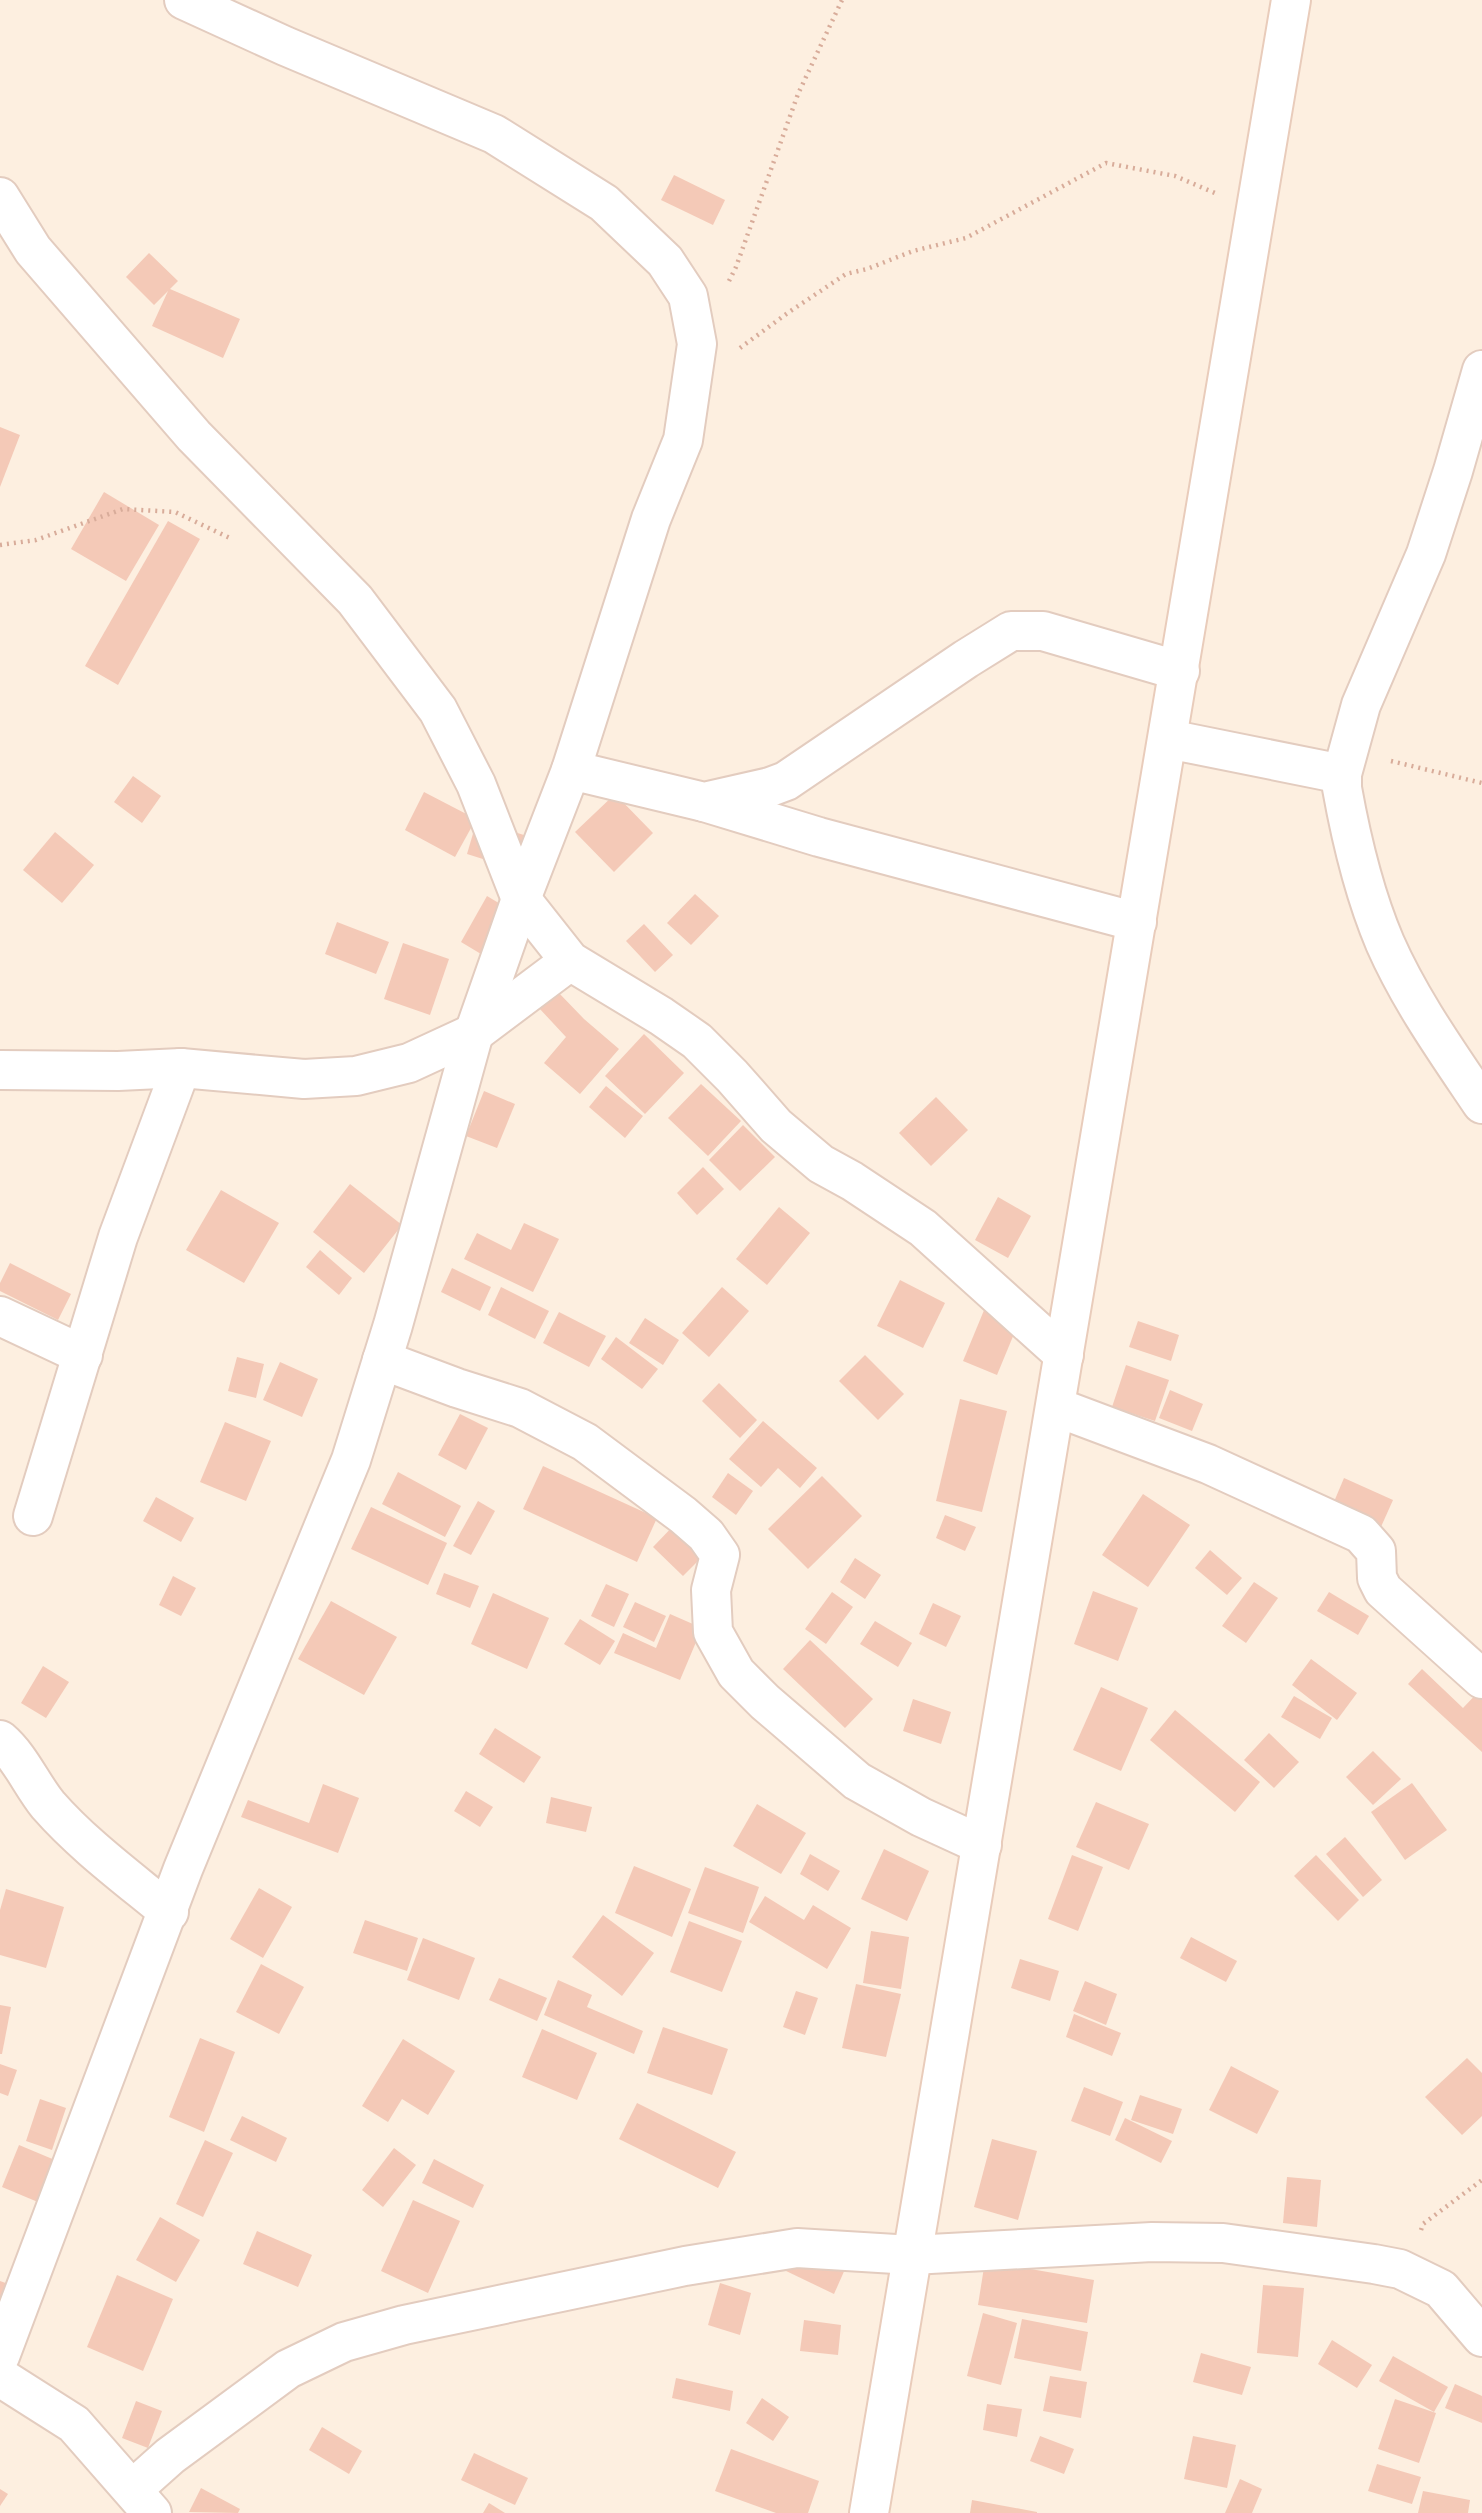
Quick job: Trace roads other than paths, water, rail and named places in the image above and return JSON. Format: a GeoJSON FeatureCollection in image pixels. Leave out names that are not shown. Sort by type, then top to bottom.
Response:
{"type":"FeatureCollection","features":[{"type":"Feature","properties":{"kind":"street"},"geometry":{"type":"LineString","coordinates":[[0,2356],[169,1913],[183,1869],[351,1460],[382,1360],[474,1033],[521,899],[571,770],[651,519],[683,440],[697,344],[688,296],[665,261],[604,203],[494,134],[285,46],[184,0]]}},
{"type":"Feature","properties":{"kind":"street"},"geometry":{"type":"LineString","coordinates":[[869,2513],[1291,0]]}},
{"type":"Feature","properties":{"kind":"street"},"geometry":{"type":"LineString","coordinates":[[0,197],[33,250],[194,436],[355,600],[438,710],[476,784],[521,899],[569,961],[661,1016],[697,1041],[776,1126],[821,1164],[923,1228],[1064,1356]]}},
{"type":"Feature","properties":{"kind":"street"},"geometry":{"type":"LineString","coordinates":[[1482,370],[1426,554],[1361,705],[1345,762],[1342,788],[1347,815],[1385,943],[1426,1021],[1482,1104]]}},
{"type":"Feature","properties":{"kind":"street"},"geometry":{"type":"LineString","coordinates":[[704,802],[786,781],[1011,631],[1043,631],[1180,671]]}},
{"type":"Feature","properties":{"kind":"street"},"geometry":{"type":"LineString","coordinates":[[1168,739],[1345,762]]}},
{"type":"Feature","properties":{"kind":"street"},"geometry":{"type":"LineString","coordinates":[[571,770],[704,802],[833,841],[1137,922]]}},
{"type":"Feature","properties":{"kind":"street"},"geometry":{"type":"LineString","coordinates":[[0,1070],[118,1072],[181,1068],[304,1079],[356,1076],[409,1063],[474,1033],[569,961]]}},
{"type":"Feature","properties":{"kind":"street"},"geometry":{"type":"LineString","coordinates":[[33,1516],[118,1237],[181,1068]]}},
{"type":"Feature","properties":{"kind":"street"},"geometry":{"type":"LineString","coordinates":[[0,1316],[83,1355]]}},
{"type":"Feature","properties":{"kind":"street"},"geometry":{"type":"LineString","coordinates":[[382,1360],[520,1408],[586,1442],[683,1515],[706,1535],[720,1555],[711,1590],[713,1632],[736,1673],[765,1702],[857,1781],[921,1817],[982,1844]]}},
{"type":"Feature","properties":{"kind":"street"},"geometry":{"type":"LineString","coordinates":[[1056,1407],[1208,1464],[1361,1534],[1376,1551],[1377,1578],[1383,1590],[1482,1679]]}},
{"type":"Feature","properties":{"kind":"street"},"geometry":{"type":"LineString","coordinates":[[0,1740],[18,1759],[47,1803],[78,1835],[169,1913]]}},
{"type":"Feature","properties":{"kind":"street"},"geometry":{"type":"LineString","coordinates":[[0,2377],[74,2424],[143,2501],[170,2456],[288,2369],[344,2342],[404,2325],[685,2266],[797,2248],[912,2255],[1152,2242],[1211,2243],[1374,2263],[1399,2269],[1441,2289],[1482,2337]]}}]}
